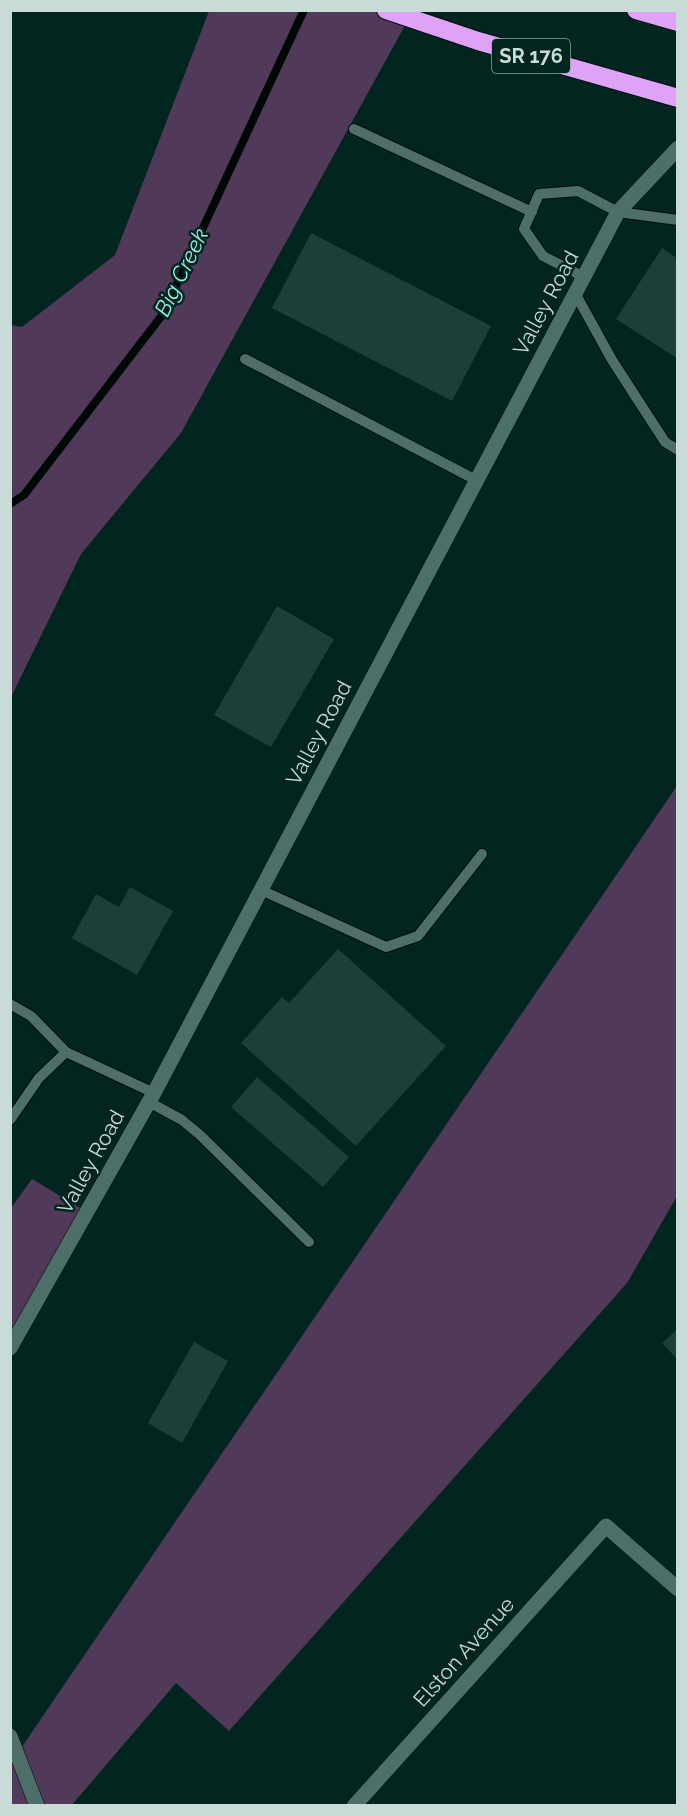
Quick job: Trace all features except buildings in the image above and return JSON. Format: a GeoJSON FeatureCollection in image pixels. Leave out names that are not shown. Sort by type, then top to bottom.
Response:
{"type":"FeatureCollection","features":[{"type":"Feature","properties":{"kind":"highway","name":"SR 176"},"geometry":{"type":"LineString","coordinates":[[386,10],[478,41],[678,98]]}},
{"type":"Feature","properties":{"kind":"highway"},"geometry":{"type":"LineString","coordinates":[[636,10],[678,22]]}},
{"type":"Feature","properties":{"kind":"street","name":"Valley Road"},"geometry":{"type":"LineString","coordinates":[[10,1348],[151,1097],[618,212],[678,148]]}},
{"type":"Feature","properties":{"kind":"street","name":"Elston Avenue"},"geometry":{"type":"LineString","coordinates":[[354,1806],[606,1526],[678,1589]]}},
{"type":"Feature","properties":{"kind":"street"},"geometry":{"type":"LineString","coordinates":[[10,1736],[37,1806]]}},
{"type":"Feature","properties":{"kind":"lane"},"geometry":{"type":"LineString","coordinates":[[354,129],[532,212]]}},
{"type":"Feature","properties":{"kind":"lane"},"geometry":{"type":"LineString","coordinates":[[584,278],[543,256],[524,229],[540,194],[578,191],[618,212],[678,220]]}},
{"type":"Feature","properties":{"kind":"lane"},"geometry":{"type":"LineString","coordinates":[[575,293],[612,360],[665,442],[678,450]]}},
{"type":"Feature","properties":{"kind":"lane"},"geometry":{"type":"LineString","coordinates":[[246,360],[476,480]]}},
{"type":"Feature","properties":{"kind":"lane"},"geometry":{"type":"LineString","coordinates":[[261,890],[386,947],[418,936],[482,854]]}},
{"type":"Feature","properties":{"kind":"lane"},"geometry":{"type":"LineString","coordinates":[[10,1004],[31,1016],[66,1052],[151,1097],[182,1120],[309,1242]]}},
{"type":"Feature","properties":{"kind":"lane"},"geometry":{"type":"LineString","coordinates":[[10,1120],[39,1078],[66,1052]]}},
{"type":"Feature","properties":{"kind":"shaded area"},"geometry":{"type":"Polygon","coordinates":[[[386,10],[409,18],[181,433],[81,554],[11,697],[11,325],[22,327],[115,255],[209,11],[386,10]]]}},
{"type":"Feature","properties":{"kind":"shaded area"},"geometry":{"type":"Polygon","coordinates":[[[677,786],[677,1196],[627,1283],[229,1731],[176,1683],[71,1806],[11,1805],[10,1736],[17,1754],[677,786]]]}},
{"type":"Feature","properties":{"kind":"shaded area"},"geometry":{"type":"Polygon","coordinates":[[[32,1179],[87,1212],[11,1348],[11,1208],[32,1179]]]}},
{"type":"Feature","properties":{"kind":"waterway","name":"Big Creek"},"geometry":{"type":"LineString","coordinates":[[10,504],[24,495],[163,314],[304,10]]}}]}
